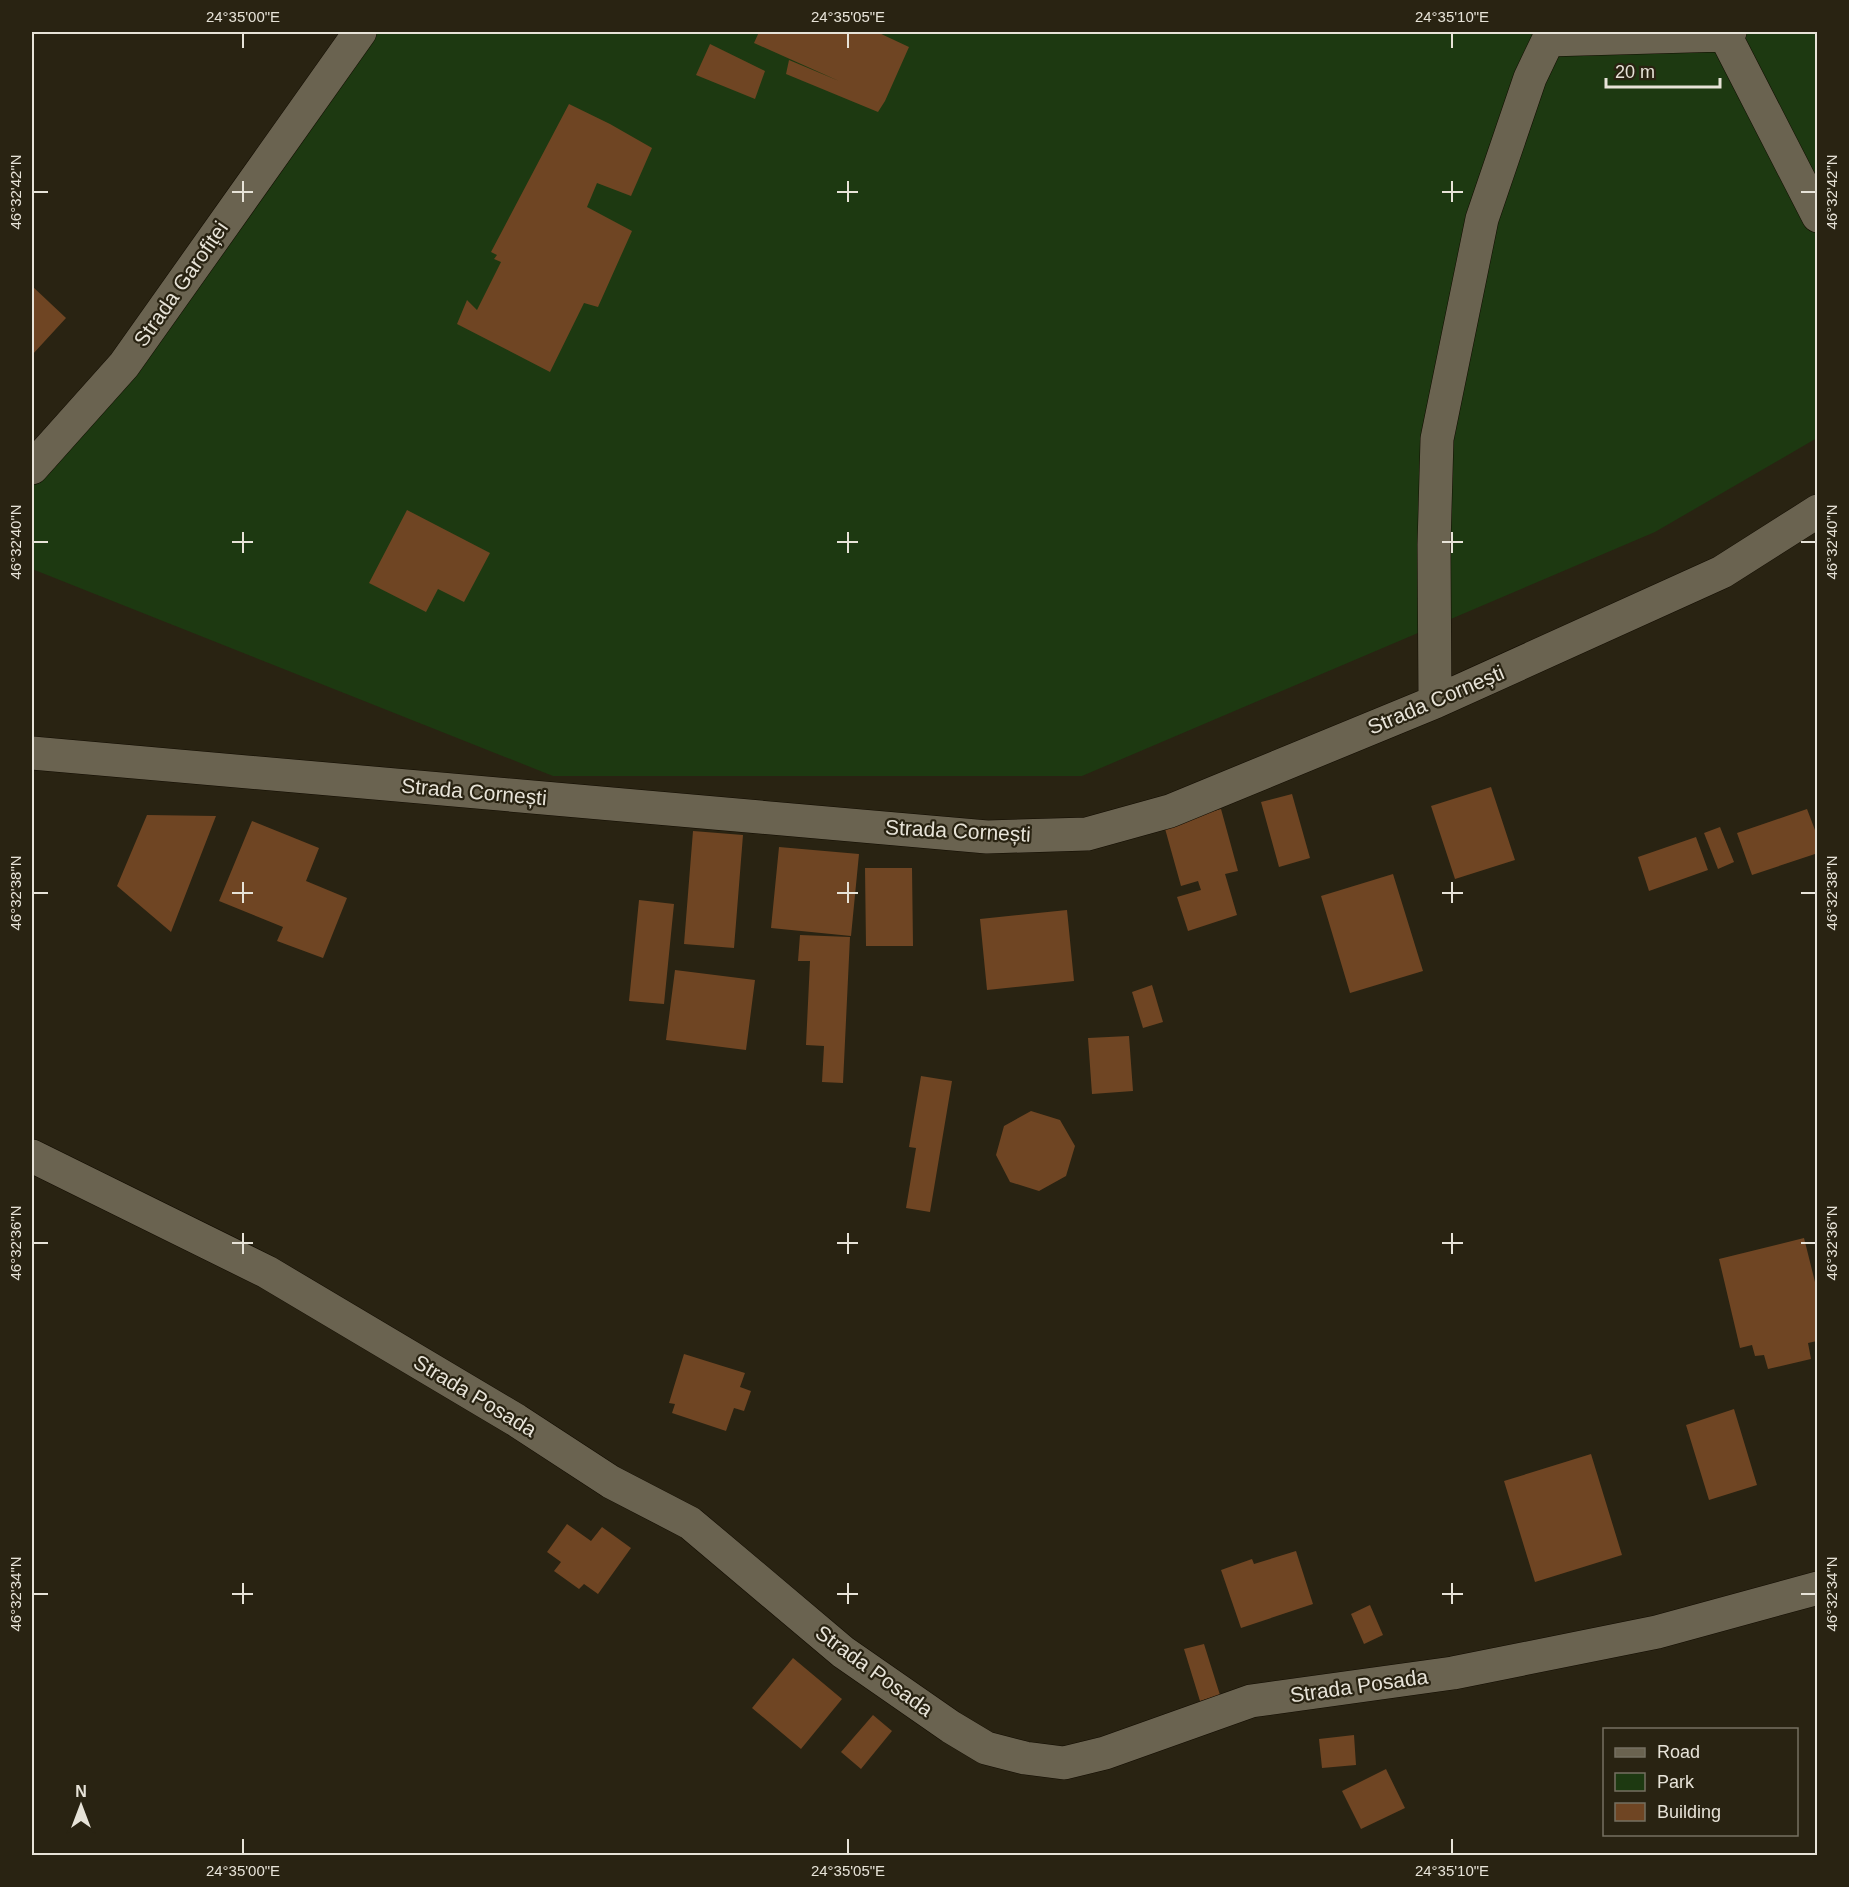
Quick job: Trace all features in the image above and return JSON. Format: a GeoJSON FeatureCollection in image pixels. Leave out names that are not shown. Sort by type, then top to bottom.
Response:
{"type":"FeatureCollection","features":[{"type":"Feature","properties":{"kind":"street","name":"Strada Garofiței"},"geometry":{"type":"LineString","coordinates":[[32,468],[123,365],[360,32]]}},
{"type":"Feature","properties":{"kind":"street"},"geometry":{"type":"LineString","coordinates":[[1435,702],[1434,545],[1437,439],[1482,219],[1530,78],[1550,36],[1727,33],[1818,216]]}},
{"type":"Feature","properties":{"kind":"street","name":"Strada Cornești"},"geometry":{"type":"LineString","coordinates":[[32,753],[987,837],[1087,834],[1170,811],[1435,702],[1722,572],[1818,511]]}},
{"type":"Feature","properties":{"kind":"street","name":"Strada Posada"},"geometry":{"type":"LineString","coordinates":[[32,1156],[267,1272],[516,1420],[611,1482],[690,1523],[843,1652],[951,1727],[986,1748],[1005,1753],[1064,1763],[1105,1753],[1251,1701],[1453,1673],[1657,1632],[1818,1588]]}},
{"type":"Feature","properties":{"kind":"green space"},"geometry":{"type":"Polygon","coordinates":[[[359,32],[1817,32],[1817,438],[1655,532],[1082,776],[553,776],[32,569],[32,482],[359,32]]]}},
{"type":"Feature","properties":{"kind":"building"},"geometry":{"type":"Polygon","coordinates":[[[759,32],[877,32],[909,47],[878,112],[786,74],[789,60],[839,81],[754,43],[759,32]]]}},
{"type":"Feature","properties":{"kind":"building"},"geometry":{"type":"Polygon","coordinates":[[[710,44],[765,71],[755,99],[696,75],[710,44]]]}},
{"type":"Feature","properties":{"kind":"building"},"geometry":{"type":"Polygon","coordinates":[[[569,104],[652,148],[631,196],[597,183],[587,207],[632,231],[598,307],[584,303],[550,372],[457,324],[467,300],[477,310],[501,262],[494,259],[497,255],[491,252],[569,104]]]}},
{"type":"Feature","properties":{"kind":"building"},"geometry":{"type":"Polygon","coordinates":[[[32,286],[66,318],[32,355],[32,286]]]}},
{"type":"Feature","properties":{"kind":"building"},"geometry":{"type":"Polygon","coordinates":[[[407,510],[490,553],[464,602],[438,589],[426,612],[369,583],[407,510]]]}},
{"type":"Feature","properties":{"kind":"building"},"geometry":{"type":"Polygon","coordinates":[[[1491,787],[1515,860],[1455,879],[1431,806],[1491,787]]]}},
{"type":"Feature","properties":{"kind":"building"},"geometry":{"type":"Polygon","coordinates":[[[1292,794],[1310,858],[1279,867],[1261,802],[1292,794]]]}},
{"type":"Feature","properties":{"kind":"building"},"geometry":{"type":"Polygon","coordinates":[[[1221,809],[1238,871],[1225,874],[1237,915],[1188,931],[1177,897],[1201,890],[1198,881],[1181,886],[1164,825],[1221,809]]]}},
{"type":"Feature","properties":{"kind":"building"},"geometry":{"type":"Polygon","coordinates":[[[1807,809],[1818,838],[1818,853],[1752,875],[1737,833],[1807,809]]]}},
{"type":"Feature","properties":{"kind":"building"},"geometry":{"type":"Polygon","coordinates":[[[147,815],[216,816],[171,932],[117,886],[147,815]]]}},
{"type":"Feature","properties":{"kind":"building"},"geometry":{"type":"Polygon","coordinates":[[[252,821],[319,848],[306,881],[347,898],[323,958],[277,941],[283,927],[219,901],[252,821]]]}},
{"type":"Feature","properties":{"kind":"building"},"geometry":{"type":"Polygon","coordinates":[[[1720,827],[1734,862],[1718,869],[1704,833],[1720,827]]]}},
{"type":"Feature","properties":{"kind":"building"},"geometry":{"type":"Polygon","coordinates":[[[693,831],[743,835],[734,948],[684,944],[693,831]]]}},
{"type":"Feature","properties":{"kind":"building"},"geometry":{"type":"Polygon","coordinates":[[[1696,837],[1708,870],[1649,891],[1638,857],[1696,837]]]}},
{"type":"Feature","properties":{"kind":"building"},"geometry":{"type":"Polygon","coordinates":[[[779,847],[859,854],[851,936],[771,928],[779,847]]]}},
{"type":"Feature","properties":{"kind":"building"},"geometry":{"type":"Polygon","coordinates":[[[865,868],[912,868],[913,946],[866,946],[865,868]]]}},
{"type":"Feature","properties":{"kind":"building"},"geometry":{"type":"Polygon","coordinates":[[[1393,874],[1423,971],[1350,993],[1321,896],[1393,874]]]}},
{"type":"Feature","properties":{"kind":"building"},"geometry":{"type":"Polygon","coordinates":[[[639,900],[674,904],[664,1004],[629,1001],[639,900]]]}},
{"type":"Feature","properties":{"kind":"building"},"geometry":{"type":"Polygon","coordinates":[[[1067,910],[1074,981],[987,990],[980,919],[1067,910]]]}},
{"type":"Feature","properties":{"kind":"building"},"geometry":{"type":"Polygon","coordinates":[[[800,935],[850,937],[843,1083],[822,1082],[824,1046],[806,1045],[810,961],[798,961],[800,935]]]}},
{"type":"Feature","properties":{"kind":"building"},"geometry":{"type":"Polygon","coordinates":[[[675,970],[755,980],[746,1050],[666,1040],[675,970]]]}},
{"type":"Feature","properties":{"kind":"building"},"geometry":{"type":"Polygon","coordinates":[[[1152,985],[1163,1022],[1143,1028],[1132,992],[1152,985]]]}},
{"type":"Feature","properties":{"kind":"building"},"geometry":{"type":"Polygon","coordinates":[[[1129,1036],[1133,1091],[1092,1094],[1088,1038],[1129,1036]]]}},
{"type":"Feature","properties":{"kind":"building"},"geometry":{"type":"Polygon","coordinates":[[[921,1076],[952,1081],[930,1212],[906,1208],[916,1148],[909,1147],[921,1076]]]}},
{"type":"Feature","properties":{"kind":"building"},"geometry":{"type":"Polygon","coordinates":[[[1031,1111],[1060,1120],[1075,1146],[1066,1176],[1039,1191],[1010,1182],[996,1155],[1004,1126],[1031,1111]]]}},
{"type":"Feature","properties":{"kind":"building"},"geometry":{"type":"Polygon","coordinates":[[[1804,1238],[1818,1294],[1818,1329],[1815,1330],[1817,1341],[1808,1343],[1811,1359],[1768,1369],[1764,1355],[1755,1356],[1752,1345],[1740,1348],[1719,1259],[1804,1238]]]}},
{"type":"Feature","properties":{"kind":"building"},"geometry":{"type":"Polygon","coordinates":[[[684,1354],[745,1373],[740,1387],[751,1391],[744,1411],[734,1408],[726,1431],[672,1413],[675,1404],[669,1403],[684,1354]]]}},
{"type":"Feature","properties":{"kind":"building"},"geometry":{"type":"Polygon","coordinates":[[[1734,1409],[1757,1485],[1709,1500],[1686,1425],[1734,1409]]]}},
{"type":"Feature","properties":{"kind":"building"},"geometry":{"type":"Polygon","coordinates":[[[1591,1454],[1622,1555],[1535,1582],[1504,1481],[1591,1454]]]}},
{"type":"Feature","properties":{"kind":"building"},"geometry":{"type":"Polygon","coordinates":[[[567,1524],[591,1541],[602,1527],[631,1548],[598,1594],[584,1584],[579,1589],[554,1571],[561,1562],[547,1552],[567,1524]]]}},
{"type":"Feature","properties":{"kind":"building"},"geometry":{"type":"Polygon","coordinates":[[[1296,1551],[1313,1604],[1241,1628],[1221,1570],[1252,1559],[1254,1564],[1296,1551]]]}},
{"type":"Feature","properties":{"kind":"building"},"geometry":{"type":"Polygon","coordinates":[[[1370,1605],[1383,1635],[1364,1644],[1351,1614],[1370,1605]]]}},
{"type":"Feature","properties":{"kind":"building"},"geometry":{"type":"Polygon","coordinates":[[[1204,1644],[1220,1695],[1200,1701],[1184,1649],[1204,1644]]]}},
{"type":"Feature","properties":{"kind":"building"},"geometry":{"type":"Polygon","coordinates":[[[793,1658],[842,1699],[801,1749],[752,1708],[793,1658]]]}},
{"type":"Feature","properties":{"kind":"building"},"geometry":{"type":"Polygon","coordinates":[[[873,1715],[892,1731],[861,1769],[841,1752],[873,1715]]]}},
{"type":"Feature","properties":{"kind":"building"},"geometry":{"type":"Polygon","coordinates":[[[1354,1735],[1356,1765],[1322,1768],[1319,1739],[1354,1735]]]}},
{"type":"Feature","properties":{"kind":"building"},"geometry":{"type":"Polygon","coordinates":[[[1386,1769],[1405,1808],[1361,1829],[1342,1791],[1386,1769]]]}}]}
